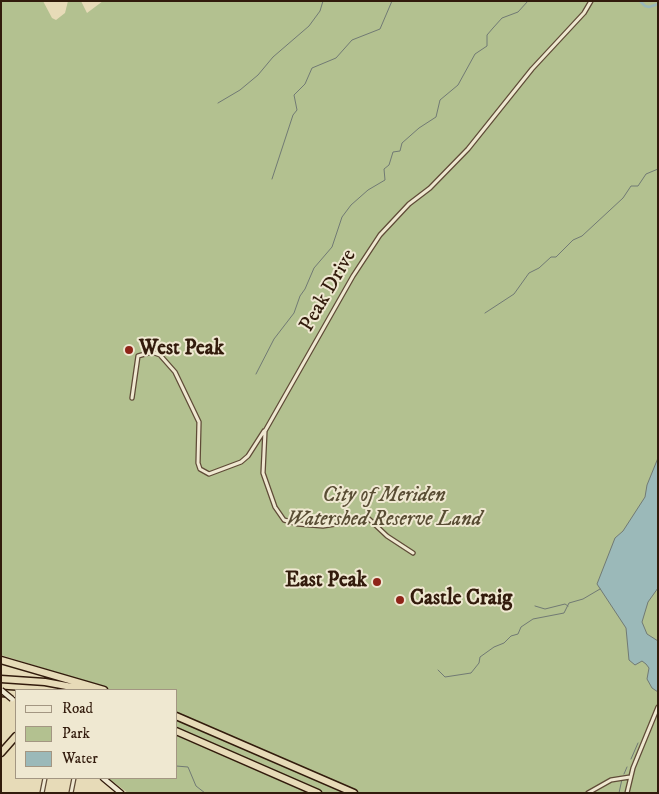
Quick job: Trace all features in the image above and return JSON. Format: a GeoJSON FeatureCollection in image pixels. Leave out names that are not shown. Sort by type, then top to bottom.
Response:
{"type":"FeatureCollection","features":[{"type":"Feature","properties":{"kind":"highway"},"geometry":{"type":"LineString","coordinates":[[1,660],[101,689]]}},
{"type":"Feature","properties":{"kind":"highway"},"geometry":{"type":"LineString","coordinates":[[1,679],[44,682],[86,689]]}},
{"type":"Feature","properties":{"kind":"highway"},"geometry":{"type":"LineString","coordinates":[[1,693],[15,698]]}},
{"type":"Feature","properties":{"kind":"highway"},"geometry":{"type":"LineString","coordinates":[[178,717],[354,793]]}},
{"type":"Feature","properties":{"kind":"highway"},"geometry":{"type":"LineString","coordinates":[[178,732],[318,793]]}},
{"type":"Feature","properties":{"kind":"highway"},"geometry":{"type":"LineString","coordinates":[[1,748],[15,738]]}},
{"type":"Feature","properties":{"kind":"highway"},"geometry":{"type":"LineString","coordinates":[[1,753],[15,738]]}},
{"type":"Feature","properties":{"kind":"main road"},"geometry":{"type":"LineString","coordinates":[[104,779],[121,793]]}},
{"type":"Feature","properties":{"kind":"street","name":"Peak Drive"},"geometry":{"type":"LineString","coordinates":[[413,553],[387,536],[369,520],[323,526],[298,524],[284,520],[275,507],[263,473],[265,431],[353,276],[380,235],[409,204],[430,188],[468,149],[537,64],[584,13],[591,1]]}},
{"type":"Feature","properties":{"kind":"street"},"geometry":{"type":"LineString","coordinates":[[132,398],[138,356],[152,352],[160,355],[175,372],[200,422],[198,462],[200,469],[210,474],[241,462],[248,456],[265,431]]}},
{"type":"Feature","properties":{"kind":"street"},"geometry":{"type":"LineString","coordinates":[[626,793],[630,777],[658,707]]}},
{"type":"Feature","properties":{"kind":"street"},"geometry":{"type":"LineString","coordinates":[[588,793],[611,780],[630,777]]}},
{"type":"Feature","properties":{"kind":"street"},"geometry":{"type":"LineString","coordinates":[[42,793],[45,779]]}},
{"type":"Feature","properties":{"kind":"street"},"geometry":{"type":"LineString","coordinates":[[70,793],[74,779]]}},
{"type":"Feature","properties":{"kind":"green space","name":"City of Meriden Watershed Reserve Land"},"geometry":{"type":"Polygon","coordinates":[[[1,1],[43,1],[52,18],[56,20],[65,13],[68,1],[81,1],[87,13],[103,1],[658,1],[658,793],[128,793],[109,779],[178,779],[178,689],[57,689],[56,672],[1,655],[1,1]]]}},
{"type":"Feature","properties":{"kind":"water"},"geometry":{"type":"Polygon","coordinates":[[[658,458],[658,588],[648,602],[642,622],[647,634],[658,641],[658,692],[652,688],[647,679],[649,668],[646,664],[642,661],[635,665],[629,660],[626,628],[597,584],[615,538],[623,531],[645,497],[647,485],[658,458]]]}},
{"type":"Feature","properties":{"kind":"waterway"},"geometry":{"type":"LineString","coordinates":[[218,103],[240,90],[258,75],[273,57],[309,26],[320,11],[323,1]]}},
{"type":"Feature","properties":{"kind":"waterway"},"geometry":{"type":"LineString","coordinates":[[272,179],[293,115],[297,110],[294,95],[305,84],[312,68],[336,58],[352,40],[380,29],[392,1]]}},
{"type":"Feature","properties":{"kind":"waterway"},"geometry":{"type":"LineString","coordinates":[[256,374],[274,339],[294,313],[314,268],[332,247],[342,217],[351,205],[368,190],[385,180],[384,169],[389,165],[393,152],[400,151],[402,143],[419,128],[436,117],[440,100],[458,85],[475,54],[487,46],[487,35],[493,28],[502,18],[518,12],[528,1]]}},
{"type":"Feature","properties":{"kind":"waterway"},"geometry":{"type":"LineString","coordinates":[[640,1],[649,7],[658,4]]}},
{"type":"Feature","properties":{"kind":"waterway"},"geometry":{"type":"LineString","coordinates":[[485,313],[514,294],[529,273],[539,268],[551,257],[556,257],[573,240],[582,236],[623,198],[631,186],[638,186],[646,174],[658,169]]}},
{"type":"Feature","properties":{"kind":"waterway"},"geometry":{"type":"LineString","coordinates":[[438,670],[445,677],[471,673],[479,663],[480,657],[494,647],[504,643],[511,636],[518,634],[521,627],[533,619],[564,613],[569,603],[583,599],[600,589]]}},
{"type":"Feature","properties":{"kind":"waterway"},"geometry":{"type":"LineString","coordinates":[[535,606],[545,609],[565,604],[568,606]]}},
{"type":"Feature","properties":{"kind":"waterway"},"geometry":{"type":"LineString","coordinates":[[631,759],[638,743]]}},
{"type":"Feature","properties":{"kind":"waterway"},"geometry":{"type":"LineString","coordinates":[[178,766],[188,767],[196,786],[205,793]]}},
{"type":"Feature","properties":{"kind":"waterway"},"geometry":{"type":"LineString","coordinates":[[624,774],[627,767]]}},
{"type":"Feature","properties":{"kind":"waterway"},"geometry":{"type":"LineString","coordinates":[[619,793],[622,779]]}},
{"type":"Feature","properties":{"kind":"place","name":"West Peak"},"geometry":{"type":"Point","coordinates":[129,350]}},
{"type":"Feature","properties":{"kind":"place","name":"East Peak"},"geometry":{"type":"Point","coordinates":[377,582]}},
{"type":"Feature","properties":{"kind":"place","name":"Castle Craig"},"geometry":{"type":"Point","coordinates":[400,600]}}]}
